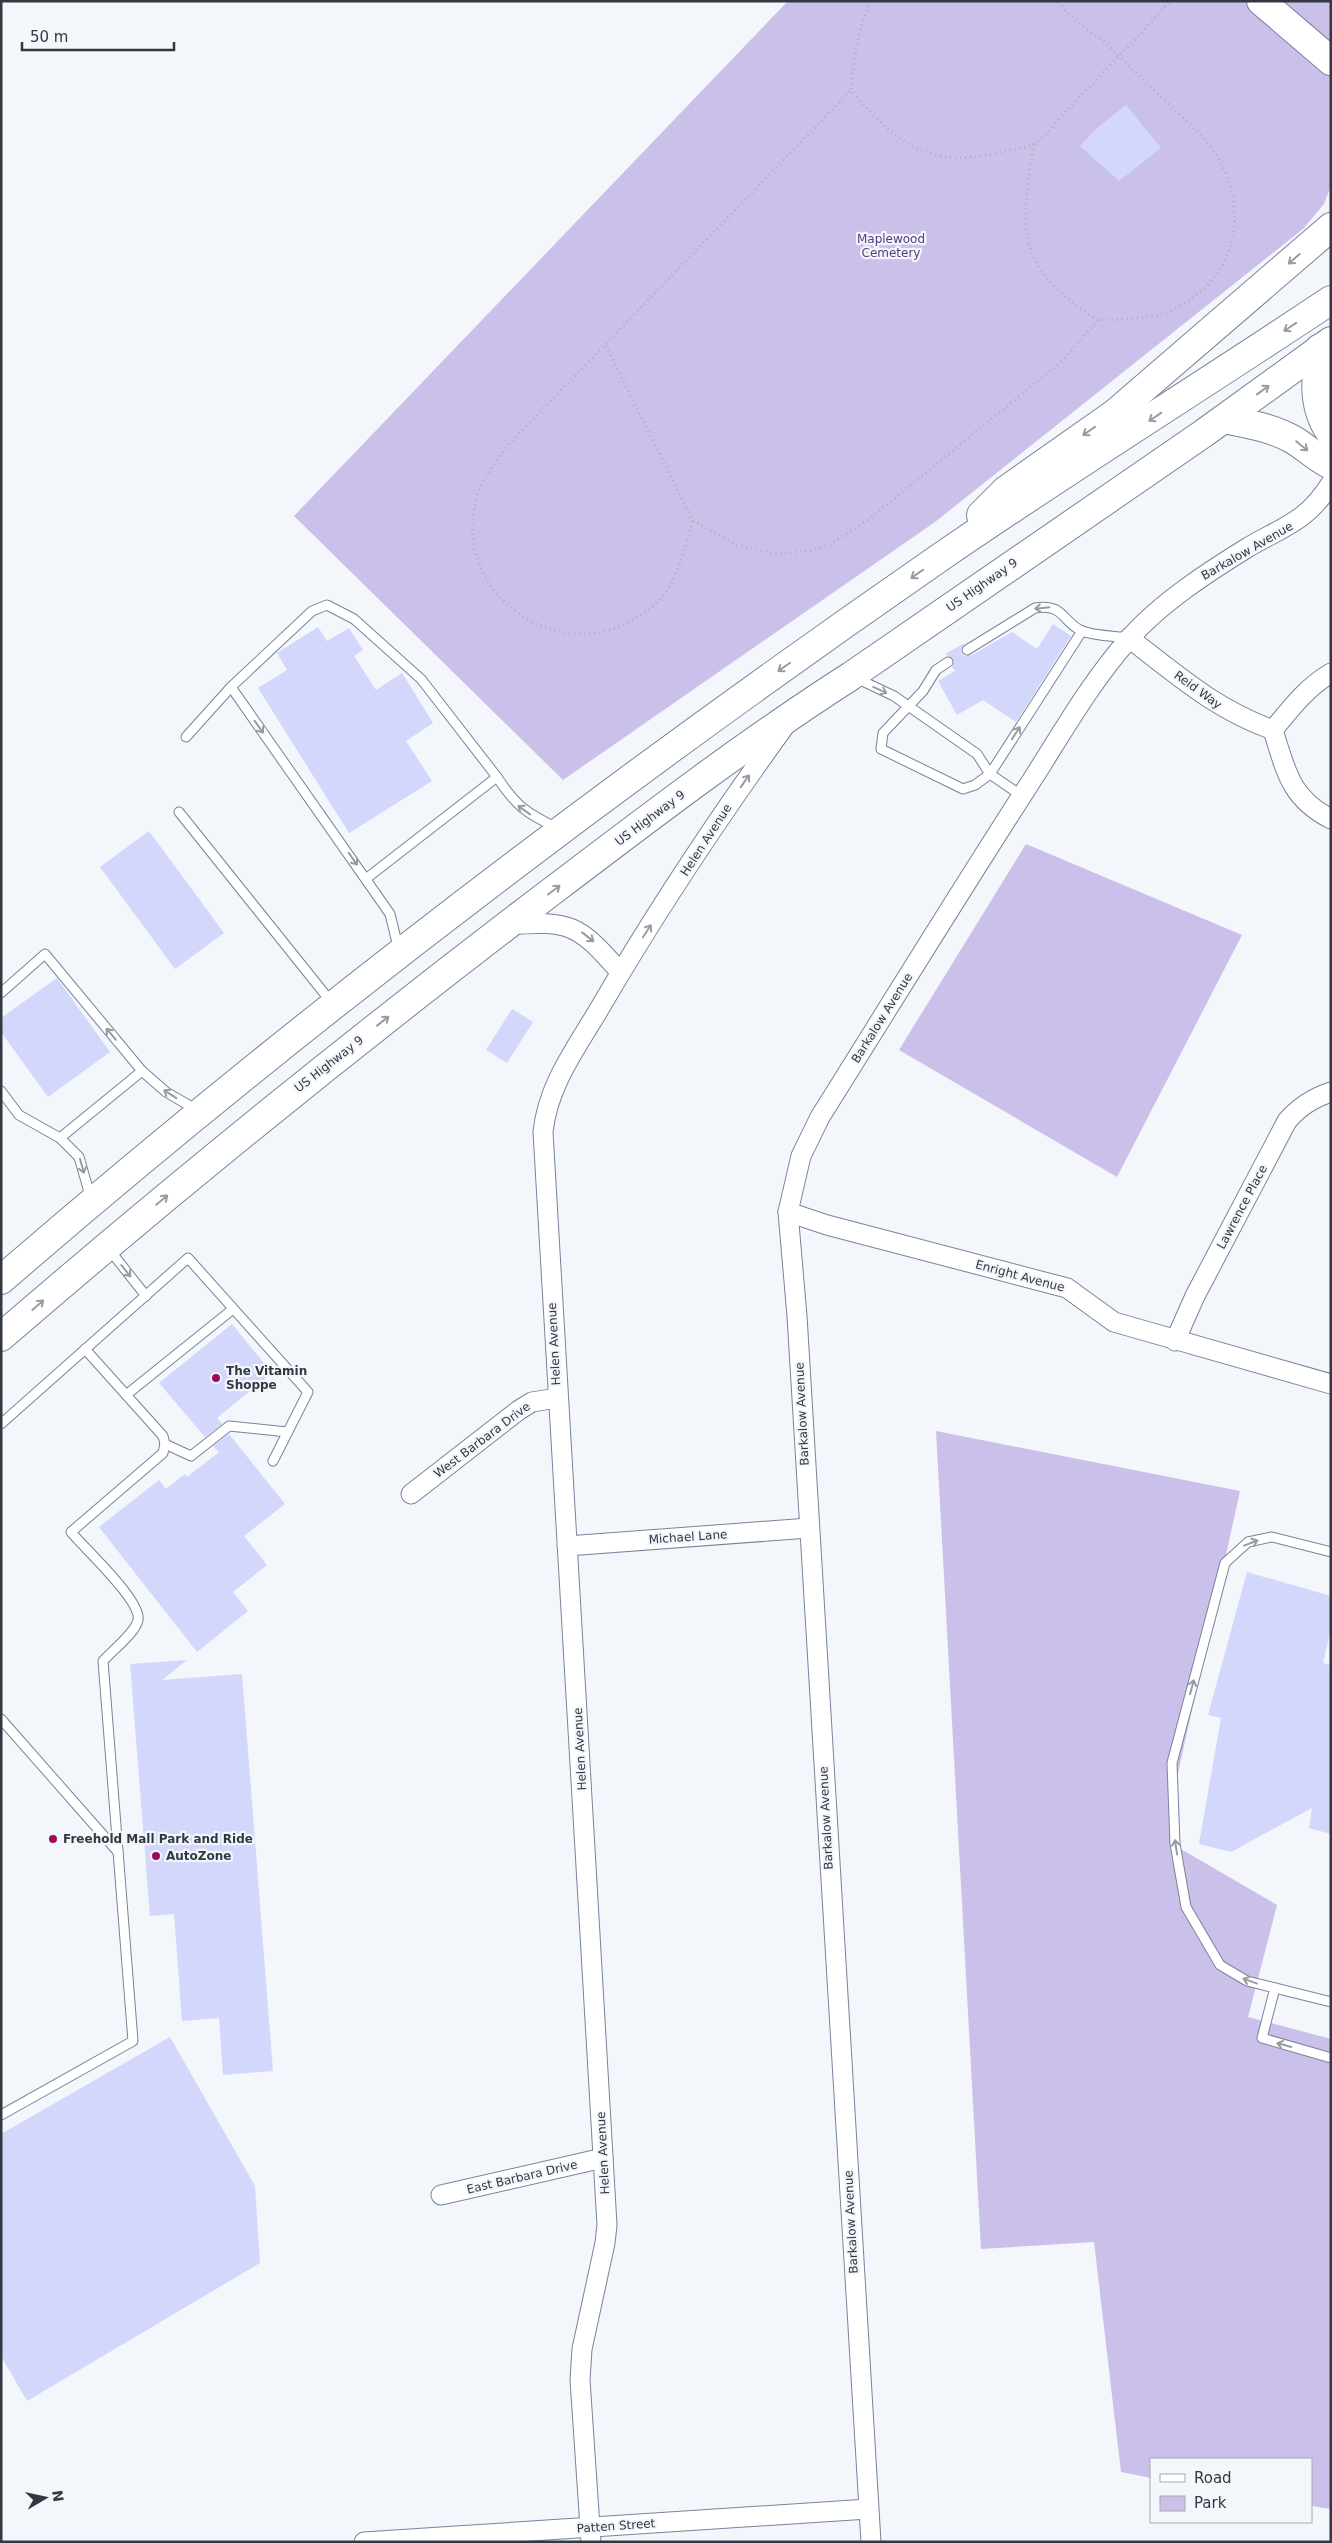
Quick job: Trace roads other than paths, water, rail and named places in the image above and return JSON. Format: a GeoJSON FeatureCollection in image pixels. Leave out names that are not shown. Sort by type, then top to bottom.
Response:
{"type":"FeatureCollection","features":[{"type":"Feature","properties":{"kind":"main road"},"geometry":{"type":"LineString","coordinates":[[1261,1],[1331,60]]}},
{"type":"Feature","properties":{"kind":"main road"},"geometry":{"type":"LineString","coordinates":[[942,556],[1006,490],[1114,414],[1331,227]]}},
{"type":"Feature","properties":{"kind":"main road"},"geometry":{"type":"LineString","coordinates":[[1,1280],[92,1202],[334,1005],[561,830],[762,683],[942,556],[1331,300]]}},
{"type":"Feature","properties":{"kind":"main road"},"geometry":{"type":"LineString","coordinates":[[1326,344],[1315,379],[1317,403],[1331,434]]}},
{"type":"Feature","properties":{"kind":"main road","name":"US Highway 9"},"geometry":{"type":"LineString","coordinates":[[1,1337],[106,1246],[241,1134],[508,925],[651,816],[796,711],[851,676],[1224,419],[1326,344]]}},
{"type":"Feature","properties":{"kind":"main road"},"geometry":{"type":"LineString","coordinates":[[1224,419],[1272,429],[1294,440],[1317,459],[1331,465]]}},
{"type":"Feature","properties":{"kind":"street","name":"Barkalow Avenue"},"geometry":{"type":"LineString","coordinates":[[871,2542],[797,1316],[788,1212],[801,1156],[816,1123],[1022,796],[1094,685],[1129,638],[1169,602],[1213,569],[1297,522],[1314,508],[1331,483]]}},
{"type":"Feature","properties":{"kind":"street","name":"Reid Way"},"geometry":{"type":"LineString","coordinates":[[1129,638],[1204,696],[1226,710],[1274,730]]}},
{"type":"Feature","properties":{"kind":"street"},"geometry":{"type":"LineString","coordinates":[[1331,673],[1313,684],[1298,699],[1274,730],[1289,781],[1301,799],[1315,811],[1331,819]]}},
{"type":"Feature","properties":{"kind":"street","name":"Helen Avenue"},"geometry":{"type":"LineString","coordinates":[[590,2535],[580,2380],[582,2349],[605,2244],[607,2225],[557,1398],[543,1132],[545,1114],[560,1075],[620,972],[742,785],[796,711]]}},
{"type":"Feature","properties":{"kind":"street"},"geometry":{"type":"LineString","coordinates":[[508,925],[540,922],[569,926],[584,934],[596,944],[620,972]]}},
{"type":"Feature","properties":{"kind":"street","name":"Lawrence Place"},"geometry":{"type":"LineString","coordinates":[[1175,1341],[1195,1296],[1287,1121],[1296,1110],[1314,1098],[1331,1092]]}},
{"type":"Feature","properties":{"kind":"street","name":"Enright Avenue"},"geometry":{"type":"LineString","coordinates":[[788,1212],[837,1228],[1067,1288],[1114,1322],[1175,1341],[1331,1384]]}},
{"type":"Feature","properties":{"kind":"street","name":"West Barbara Drive"},"geometry":{"type":"LineString","coordinates":[[411,1494],[519,1410],[532,1402],[557,1398]]}},
{"type":"Feature","properties":{"kind":"street","name":"Michael Lane"},"geometry":{"type":"LineString","coordinates":[[567,1546],[809,1528]]}},
{"type":"Feature","properties":{"kind":"street","name":"East Barbara Drive"},"geometry":{"type":"LineString","coordinates":[[441,2195],[603,2158]]}},
{"type":"Feature","properties":{"kind":"street","name":"Patten Street"},"geometry":{"type":"LineString","coordinates":[[364,2542],[590,2535],[868,2509]]}},
{"type":"Feature","properties":{"kind":"lane"},"geometry":{"type":"LineString","coordinates":[[186,737],[231,687],[306,616],[320,606],[334,607],[354,619],[426,685],[514,802],[534,817],[561,830]]}},
{"type":"Feature","properties":{"kind":"lane"},"geometry":{"type":"LineString","coordinates":[[968,650],[1035,608],[1046,606],[1058,610],[1082,631],[1129,638]]}},
{"type":"Feature","properties":{"kind":"lane"},"geometry":{"type":"LineString","coordinates":[[948,662],[936,670],[924,691],[907,706],[883,733],[881,749],[963,789],[975,785],[990,774],[1082,631]]}},
{"type":"Feature","properties":{"kind":"lane"},"geometry":{"type":"LineString","coordinates":[[851,676],[894,696],[977,754],[990,774],[1022,796]]}},
{"type":"Feature","properties":{"kind":"lane"},"geometry":{"type":"LineString","coordinates":[[231,687],[390,914],[399,954]]}},
{"type":"Feature","properties":{"kind":"lane"},"geometry":{"type":"LineString","coordinates":[[366,878],[497,777]]}},
{"type":"Feature","properties":{"kind":"lane"},"geometry":{"type":"LineString","coordinates":[[179,812],[334,1005]]}},
{"type":"Feature","properties":{"kind":"lane"},"geometry":{"type":"LineString","coordinates":[[1,993],[45,954],[142,1071],[166,1092],[201,1113]]}},
{"type":"Feature","properties":{"kind":"lane"},"geometry":{"type":"LineString","coordinates":[[60,1138],[142,1071]]}},
{"type":"Feature","properties":{"kind":"lane"},"geometry":{"type":"LineString","coordinates":[[1,1091],[19,1115],[60,1138],[79,1157],[92,1202]]}},
{"type":"Feature","properties":{"kind":"lane"},"geometry":{"type":"LineString","coordinates":[[106,1246],[146,1296]]}},
{"type":"Feature","properties":{"kind":"lane"},"geometry":{"type":"LineString","coordinates":[[1,1424],[188,1258],[308,1392],[273,1461]]}},
{"type":"Feature","properties":{"kind":"lane"},"geometry":{"type":"LineString","coordinates":[[126,1395],[233,1309]]}},
{"type":"Feature","properties":{"kind":"lane"},"geometry":{"type":"LineString","coordinates":[[1,2115],[133,2041],[103,1661],[136,1627],[139,1618],[132,1600],[70,1532],[163,1453],[165,1444],[163,1436],[85,1349]]}},
{"type":"Feature","properties":{"kind":"lane"},"geometry":{"type":"LineString","coordinates":[[165,1444],[191,1456],[229,1426],[287,1432]]}},
{"type":"Feature","properties":{"kind":"lane"},"geometry":{"type":"LineString","coordinates":[[1331,1552],[1272,1537],[1248,1542],[1225,1563],[1172,1763],[1174,1844],[1186,1907],[1220,1965],[1247,1981],[1331,2002]]}},
{"type":"Feature","properties":{"kind":"lane"},"geometry":{"type":"LineString","coordinates":[[1,1719],[118,1852]]}},
{"type":"Feature","properties":{"kind":"lane"},"geometry":{"type":"LineString","coordinates":[[1275,1988],[1262,2038],[1331,2058]]}},
{"type":"Feature","properties":{"kind":"place","name":"The Vitamin Shoppe"},"geometry":{"type":"Point","coordinates":[216,1378]}},
{"type":"Feature","properties":{"kind":"place","name":"Freehold Mall Park and Ride"},"geometry":{"type":"Point","coordinates":[53,1839]}},
{"type":"Feature","properties":{"kind":"place","name":"AutoZone"},"geometry":{"type":"Point","coordinates":[156,1856]}},
{"type":"Feature","properties":{"kind":"park label","name":"Maplewood Cemetery"},"geometry":{"type":"Point","coordinates":[891,246]}}]}
